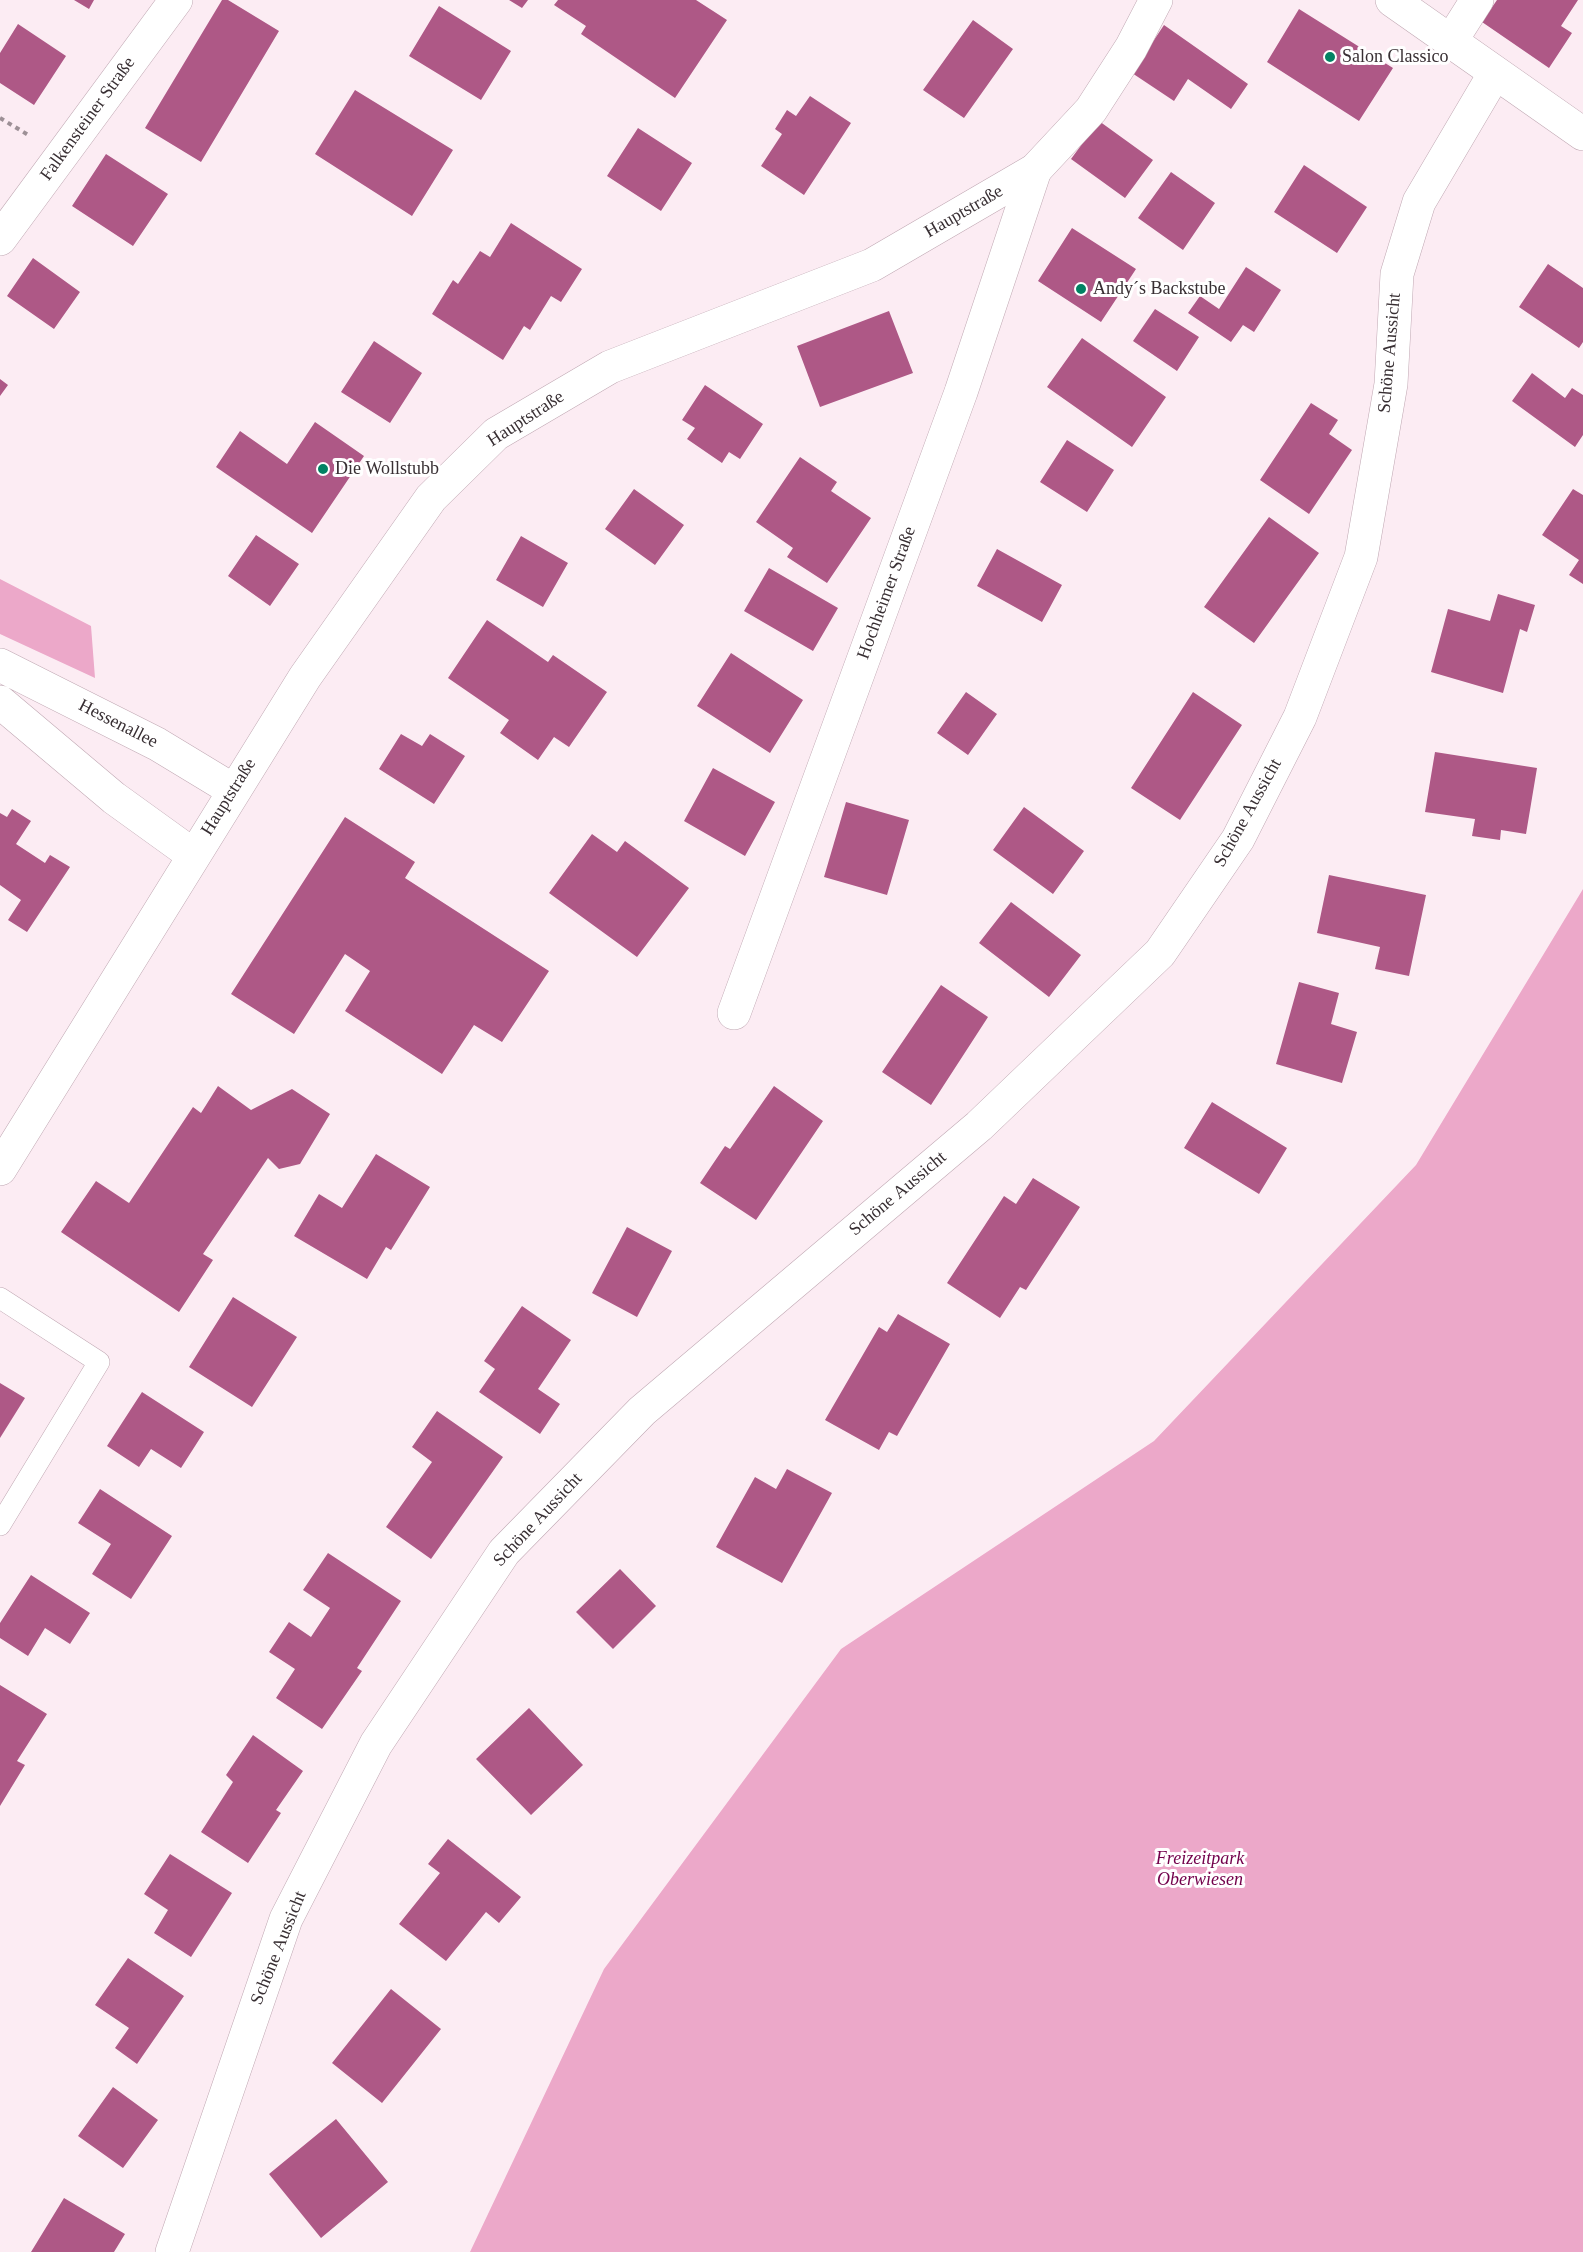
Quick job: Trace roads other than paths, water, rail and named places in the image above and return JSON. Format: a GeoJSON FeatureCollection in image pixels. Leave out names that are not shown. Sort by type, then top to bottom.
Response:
{"type":"FeatureCollection","features":[{"type":"Feature","properties":{"kind":"street","name":"Falkensteiner Straße"},"geometry":{"type":"LineString","coordinates":[[0,238],[176,0]]}},
{"type":"Feature","properties":{"kind":"street","name":"Hauptstraße"},"geometry":{"type":"LineString","coordinates":[[0,1169],[305,677],[431,498],[496,434],[610,367],[872,265],[1035,170],[1091,110],[1131,48],[1156,0]]}},
{"type":"Feature","properties":{"kind":"street"},"geometry":{"type":"LineString","coordinates":[[1392,0],[1583,134]]}},
{"type":"Feature","properties":{"kind":"street"},"geometry":{"type":"LineString","coordinates":[[1451,41],[1477,0]]}},
{"type":"Feature","properties":{"kind":"street","name":"Schöne Aussicht"},"geometry":{"type":"LineString","coordinates":[[172,2252],[286,1919],[376,1744],[504,1552],[642,1411],[979,1126],[1160,953],[1238,839],[1300,717],[1361,556],[1391,384],[1397,274],[1419,202],[1495,73]]}},
{"type":"Feature","properties":{"kind":"street","name":"Hochheimer Straße"},"geometry":{"type":"LineString","coordinates":[[734,1013],[961,392],[1035,170]]}},
{"type":"Feature","properties":{"kind":"street","name":"Hessenallee"},"geometry":{"type":"LineString","coordinates":[[0,665],[157,744],[233,790]]}},
{"type":"Feature","properties":{"kind":"street"},"geometry":{"type":"LineString","coordinates":[[0,702],[114,798],[193,855]]}},
{"type":"Feature","properties":{"kind":"lane"},"geometry":{"type":"LineString","coordinates":[[0,1298],[99,1362],[0,1525]]}},
{"type":"Feature","properties":{"kind":"place","name":"Salon Classico"},"geometry":{"type":"Point","coordinates":[1330,57]}},
{"type":"Feature","properties":{"kind":"place","name":"Andy´s Backstube"},"geometry":{"type":"Point","coordinates":[1081,289]}},
{"type":"Feature","properties":{"kind":"place","name":"Die Wollstubb"},"geometry":{"type":"Point","coordinates":[323,469]}},
{"type":"Feature","properties":{"kind":"park label","name":"Freizeitpark Oberwiesen"},"geometry":{"type":"Point","coordinates":[1200,1869]}}]}
